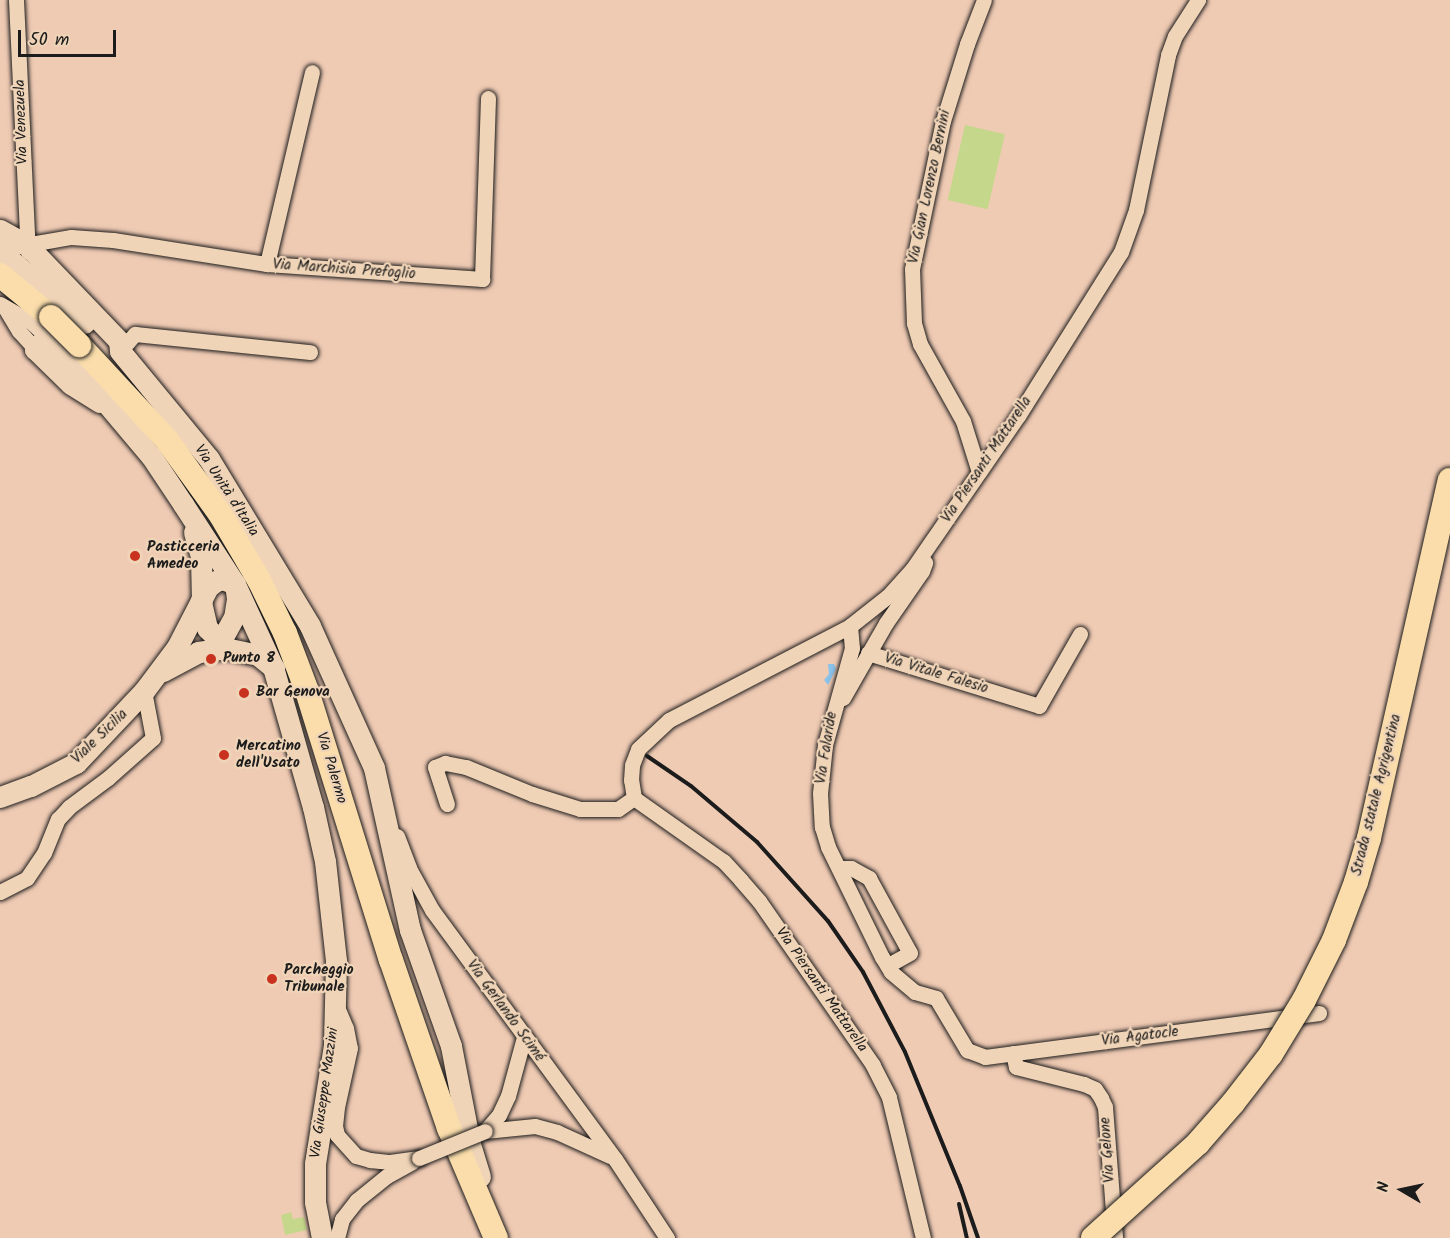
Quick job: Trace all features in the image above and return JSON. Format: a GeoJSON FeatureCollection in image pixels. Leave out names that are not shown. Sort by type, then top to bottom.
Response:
{"type":"FeatureCollection","features":[{"type":"Feature","properties":{"kind":"main road","name":"Via Palermo"},"geometry":{"type":"LineString","coordinates":[[0,275],[51,329],[77,343],[166,439],[220,514],[259,580],[285,633],[307,691],[390,960],[449,1128],[497,1238]]}},
{"type":"Feature","properties":{"kind":"main road","name":"Strada statale Agrigentina"},"geometry":{"type":"LineString","coordinates":[[1093,1238],[1198,1143],[1233,1103],[1271,1054],[1304,1000],[1334,940],[1356,882],[1369,838],[1450,480]]}},
{"type":"Feature","properties":{"kind":"main road"},"geometry":{"type":"LineString","coordinates":[[390,960],[406,1036],[484,1238]]}},
{"type":"Feature","properties":{"kind":"street","name":"Via Venezuela"},"geometry":{"type":"LineString","coordinates":[[16,0],[27,245]]}},
{"type":"Feature","properties":{"kind":"street","name":"Via Gian Lorenzo Bernini"},"geometry":{"type":"LineString","coordinates":[[979,472],[963,421],[920,345],[914,323],[912,269],[943,121],[967,44],[984,0]]}},
{"type":"Feature","properties":{"kind":"street","name":"Via Piersanti Mattarella"},"geometry":{"type":"LineString","coordinates":[[923,1238],[889,1096],[873,1065],[759,901],[723,861],[634,798],[631,772],[638,749],[669,720],[850,626],[898,586],[929,545],[1064,356],[1127,239],[1136,210],[1168,55],[1175,36],[1198,0]]}},
{"type":"Feature","properties":{"kind":"street"},"geometry":{"type":"LineString","coordinates":[[267,264],[312,72]]}},
{"type":"Feature","properties":{"kind":"street","name":"Via Marchisia Prefoglio"},"geometry":{"type":"LineString","coordinates":[[0,240],[16,247],[71,237],[113,240],[267,264],[482,279],[488,98]]}},
{"type":"Feature","properties":{"kind":"street","name":"Via Unità d'Italia"},"geometry":{"type":"LineString","coordinates":[[0,230],[27,245],[77,343],[119,340],[120,351],[209,459],[310,627],[374,768],[410,930],[451,1046],[470,1144],[497,1238]]}},
{"type":"Feature","properties":{"kind":"street"},"geometry":{"type":"LineString","coordinates":[[42,273],[56,241]]}},
{"type":"Feature","properties":{"kind":"street","name":"Via Unità d'Italia"},"geometry":{"type":"LineString","coordinates":[[0,251],[42,273]]}},
{"type":"Feature","properties":{"kind":"street","name":"Via Unità d'Italia"},"geometry":{"type":"LineString","coordinates":[[42,273],[51,329]]}},
{"type":"Feature","properties":{"kind":"street","name":"Via Giuseppe Mazzini"},"geometry":{"type":"LineString","coordinates":[[2,306],[19,331],[51,329],[77,343],[71,384],[109,408],[151,456],[235,584],[265,661],[313,807],[325,861],[336,961],[334,1045],[315,1163],[315,1202],[322,1238]]}},
{"type":"Feature","properties":{"kind":"street"},"geometry":{"type":"LineString","coordinates":[[120,351],[135,334],[310,352]]}},
{"type":"Feature","properties":{"kind":"street","name":"Via Giuseppe Mazzini"},"geometry":{"type":"LineString","coordinates":[[186,509],[201,558],[201,601],[207,628],[217,641]]}},
{"type":"Feature","properties":{"kind":"street"},"geometry":{"type":"LineString","coordinates":[[868,653],[922,571],[929,545]]}},
{"type":"Feature","properties":{"kind":"street"},"geometry":{"type":"LineString","coordinates":[[0,892],[27,878],[44,853],[58,819],[69,807],[108,778],[153,738],[150,684],[177,647],[208,587],[223,579],[235,584],[237,600],[234,617],[217,641],[150,684]]}},
{"type":"Feature","properties":{"kind":"street","name":"Via Falaride"},"geometry":{"type":"LineString","coordinates":[[850,626],[852,648],[831,716],[825,746],[820,811],[825,837],[888,966],[915,992],[936,998],[968,1050],[985,1057],[1013,1053]]}},
{"type":"Feature","properties":{"kind":"street","name":"Via Vitale Falesio"},"geometry":{"type":"LineString","coordinates":[[831,716],[868,653],[1039,706],[1080,634]]}},
{"type":"Feature","properties":{"kind":"street"},"geometry":{"type":"LineString","coordinates":[[217,641],[265,661],[298,697],[330,790],[353,841]]}},
{"type":"Feature","properties":{"kind":"street","name":"Viale Sicilia"},"geometry":{"type":"LineString","coordinates":[[0,797],[31,786],[76,763],[150,684]]}},
{"type":"Feature","properties":{"kind":"street"},"geometry":{"type":"LineString","coordinates":[[447,804],[435,767],[445,763],[466,767],[532,794],[580,809],[618,809],[634,798]]}},
{"type":"Feature","properties":{"kind":"street","name":"Via Gerlando Scimé"},"geometry":{"type":"LineString","coordinates":[[374,768],[409,868],[432,910],[615,1159],[667,1238]]}},
{"type":"Feature","properties":{"kind":"street"},"geometry":{"type":"LineString","coordinates":[[839,868],[851,868],[869,878],[910,953],[888,966]]}},
{"type":"Feature","properties":{"kind":"street"},"geometry":{"type":"LineString","coordinates":[[336,1005],[346,1028],[350,1048],[335,1126],[337,1136],[357,1156],[370,1160],[390,1162],[419,1158]]}},
{"type":"Feature","properties":{"kind":"street","name":"Via Agatocle"},"geometry":{"type":"LineString","coordinates":[[1013,1053],[1318,1013]]}},
{"type":"Feature","properties":{"kind":"street"},"geometry":{"type":"LineString","coordinates":[[485,1131],[498,1115],[508,1096],[524,1037]]}},
{"type":"Feature","properties":{"kind":"street","name":"Via Gelone"},"geometry":{"type":"LineString","coordinates":[[1013,1053],[1016,1067],[1084,1084],[1095,1089],[1101,1098],[1105,1107],[1115,1238]]}},
{"type":"Feature","properties":{"kind":"street"},"geometry":{"type":"LineString","coordinates":[[338,1238],[342,1218],[357,1200],[387,1176],[419,1158],[485,1131],[535,1126],[566,1136],[615,1159]]}},
{"type":"Feature","properties":{"kind":"green space"},"geometry":{"type":"Polygon","coordinates":[[[965,125],[1005,134],[988,209],[948,200],[965,125]]]}},
{"type":"Feature","properties":{"kind":"green space"},"geometry":{"type":"Polygon","coordinates":[[[291,1212],[293,1219],[304,1217],[307,1230],[285,1235],[281,1215],[291,1212]]]}},
{"type":"Feature","properties":{"kind":"water"},"geometry":{"type":"Polygon","coordinates":[[[828,664],[834,664],[836,669],[828,685],[824,680],[829,674],[828,664]]]}},
{"type":"Feature","properties":{"kind":"railway"},"geometry":{"type":"LineString","coordinates":[[647,756],[691,786],[757,842],[828,921],[863,972],[905,1052],[960,1186],[978,1238]]}},
{"type":"Feature","properties":{"kind":"railway"},"geometry":{"type":"LineString","coordinates":[[959,1204],[967,1238]]}},
{"type":"Feature","properties":{"kind":"place","name":"Pasticceria Amedeo"},"geometry":{"type":"Point","coordinates":[135,556]}},
{"type":"Feature","properties":{"kind":"place","name":"Punto 8"},"geometry":{"type":"Point","coordinates":[211,659]}},
{"type":"Feature","properties":{"kind":"place","name":"Bar Genova"},"geometry":{"type":"Point","coordinates":[244,693]}},
{"type":"Feature","properties":{"kind":"place","name":"Mercatino dell'Usato"},"geometry":{"type":"Point","coordinates":[224,755]}},
{"type":"Feature","properties":{"kind":"place","name":"Parcheggio Tribunale"},"geometry":{"type":"Point","coordinates":[272,979]}}]}
